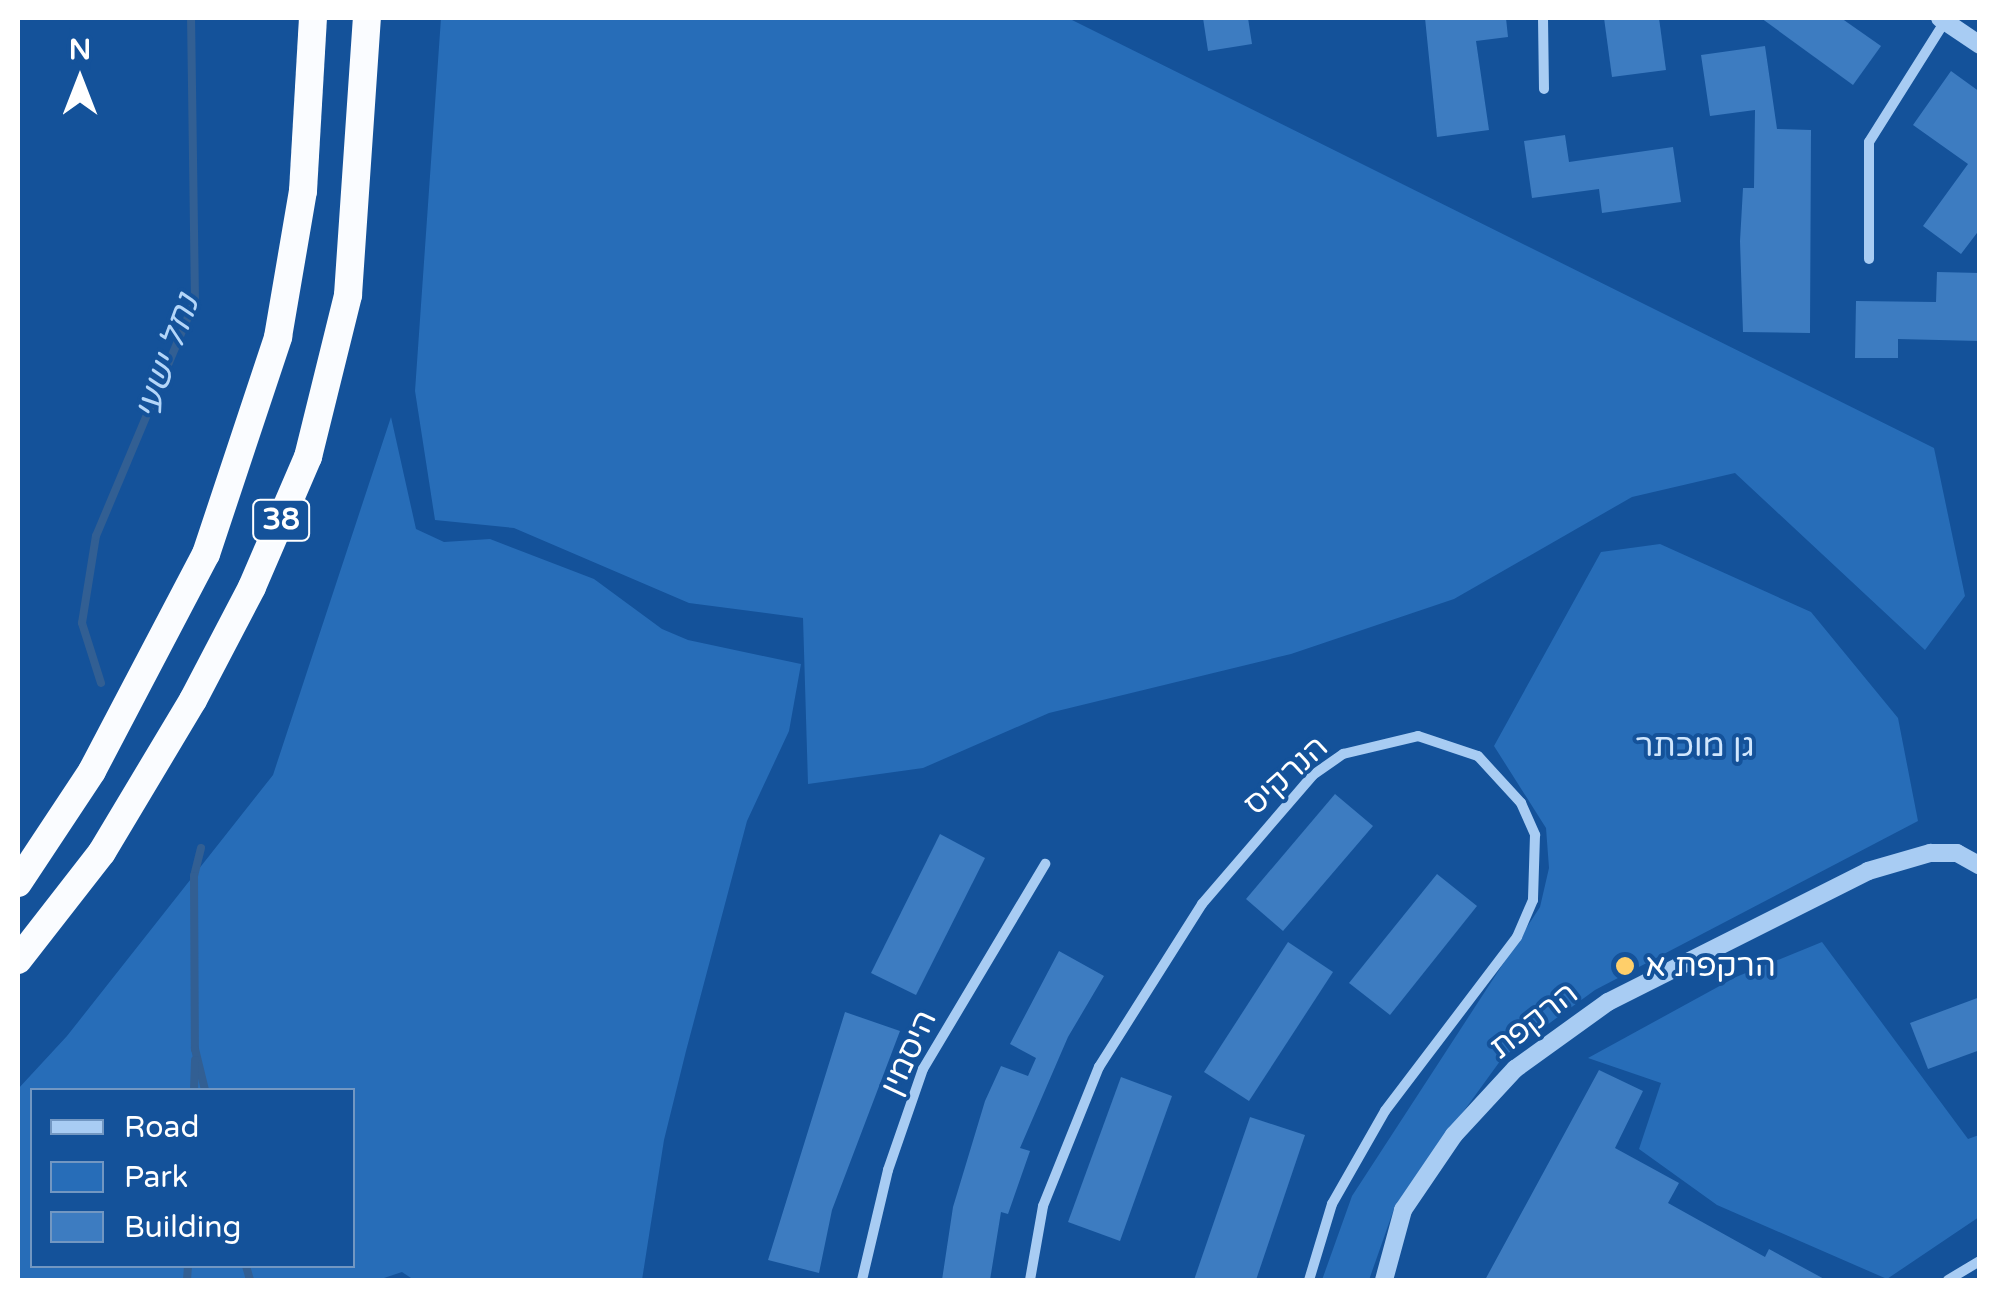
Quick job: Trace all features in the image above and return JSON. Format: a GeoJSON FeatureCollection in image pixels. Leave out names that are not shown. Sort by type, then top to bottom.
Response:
{"type":"FeatureCollection","features":[{"type":"Feature","properties":{"kind":"highway","name":"38"},"geometry":{"type":"LineString","coordinates":[[18,884],[92,772],[206,554],[278,337],[303,191],[313,18]]}},
{"type":"Feature","properties":{"kind":"highway","name":"38"},"geometry":{"type":"LineString","coordinates":[[18,960],[102,852],[159,760],[252,587],[308,457],[348,295],[367,18]]}},
{"type":"Feature","properties":{"kind":"street"},"geometry":{"type":"LineString","coordinates":[[1543,18],[1544,89]]}},
{"type":"Feature","properties":{"kind":"street"},"geometry":{"type":"LineString","coordinates":[[1869,259],[1868,142],[1944,19],[1980,45]]}},
{"type":"Feature","properties":{"kind":"street","name":"הנרקיס"},"geometry":{"type":"LineString","coordinates":[[1030,1280],[1044,1206],[1099,1067],[1202,904],[1313,775],[1343,754],[1418,736],[1478,756],[1521,803],[1535,834],[1533,900],[1517,937],[1384,1111],[1332,1204],[1310,1280]]}},
{"type":"Feature","properties":{"kind":"street","name":"הרקפת"},"geometry":{"type":"LineString","coordinates":[[1384,1280],[1403,1210],[1454,1135],[1515,1070],[1608,1002],[1868,871],[1930,853],[1957,853],[1980,866]]}},
{"type":"Feature","properties":{"kind":"street","name":"היסמין"},"geometry":{"type":"LineString","coordinates":[[862,1280],[888,1170],[923,1069],[1044,864]]}},
{"type":"Feature","properties":{"kind":"street"},"geometry":{"type":"LineString","coordinates":[[1948,1280],[1980,1261]]}},
{"type":"Feature","properties":{"kind":"green space"},"geometry":{"type":"Polygon","coordinates":[[[441,18],[1068,18],[1934,448],[1965,596],[1925,650],[1735,473],[1632,497],[1454,599],[1291,654],[1049,713],[923,768],[808,784],[803,618],[689,603],[514,528],[435,520],[415,391],[441,18]]]}},
{"type":"Feature","properties":{"kind":"green space"},"geometry":{"type":"Polygon","coordinates":[[[391,417],[416,529],[444,542],[490,539],[594,579],[662,629],[688,640],[801,664],[789,731],[747,821],[686,1051],[664,1140],[642,1280],[414,1280],[402,1272],[378,1280],[18,1280],[18,1089],[67,1036],[273,775],[391,417]]]}},
{"type":"Feature","properties":{"kind":"green space","name":"גן מוכתר"},"geometry":{"type":"Polygon","coordinates":[[[1660,544],[1811,612],[1898,718],[1918,821],[1595,990],[1503,1057],[1395,1206],[1369,1280],[1322,1280],[1352,1196],[1540,907],[1549,868],[1546,828],[1494,746],[1601,552],[1660,544]]]}},
{"type":"Feature","properties":{"kind":"green space"},"geometry":{"type":"Polygon","coordinates":[[[1822,942],[1968,1139],[1979,1135],[1979,1217],[1887,1279],[1717,1205],[1639,1149],[1661,1083],[1588,1058],[1736,977],[1822,942]]]}},
{"type":"Feature","properties":{"kind":"building"},"geometry":{"type":"Polygon","coordinates":[[[1203,18],[1248,18],[1252,44],[1208,51],[1203,18]]]}},
{"type":"Feature","properties":{"kind":"building"},"geometry":{"type":"Polygon","coordinates":[[[1425,18],[1506,18],[1508,37],[1476,41],[1489,130],[1437,137],[1425,18]]]}},
{"type":"Feature","properties":{"kind":"building"},"geometry":{"type":"Polygon","coordinates":[[[1604,18],[1659,18],[1666,70],[1612,77],[1604,18]]]}},
{"type":"Feature","properties":{"kind":"building"},"geometry":{"type":"Polygon","coordinates":[[[1761,18],[1841,18],[1881,46],[1853,85],[1761,18]]]}},
{"type":"Feature","properties":{"kind":"building"},"geometry":{"type":"Polygon","coordinates":[[[1765,46],[1777,129],[1811,130],[1810,333],[1743,332],[1740,241],[1743,188],[1754,188],[1755,110],[1710,116],[1701,55],[1765,46]]]}},
{"type":"Feature","properties":{"kind":"building"},"geometry":{"type":"Polygon","coordinates":[[[1951,71],[1980,92],[1980,229],[1961,254],[1923,226],[1968,164],[1913,125],[1951,71]]]}},
{"type":"Feature","properties":{"kind":"building"},"geometry":{"type":"Polygon","coordinates":[[[1565,135],[1569,162],[1673,147],[1681,202],[1602,213],[1599,189],[1532,198],[1524,141],[1565,135]]]}},
{"type":"Feature","properties":{"kind":"building"},"geometry":{"type":"Polygon","coordinates":[[[1937,272],[1980,273],[1980,341],[1898,339],[1898,358],[1855,358],[1856,301],[1936,302],[1937,272]]]}},
{"type":"Feature","properties":{"kind":"building"},"geometry":{"type":"Polygon","coordinates":[[[1335,794],[1373,826],[1283,931],[1246,899],[1335,794]]]}},
{"type":"Feature","properties":{"kind":"building"},"geometry":{"type":"Polygon","coordinates":[[[940,834],[985,858],[916,995],[871,973],[940,834]]]}},
{"type":"Feature","properties":{"kind":"building"},"geometry":{"type":"Polygon","coordinates":[[[1437,874],[1477,906],[1390,1015],[1349,983],[1437,874]]]}},
{"type":"Feature","properties":{"kind":"building"},"geometry":{"type":"Polygon","coordinates":[[[1288,942],[1333,972],[1249,1101],[1204,1072],[1288,942]]]}},
{"type":"Feature","properties":{"kind":"building"},"geometry":{"type":"Polygon","coordinates":[[[1059,951],[1104,976],[1068,1037],[1020,1148],[1030,1151],[1008,1214],[1001,1212],[990,1280],[942,1280],[953,1207],[985,1101],[1001,1066],[1028,1076],[1036,1058],[1010,1044],[1059,951]]]}},
{"type":"Feature","properties":{"kind":"building"},"geometry":{"type":"Polygon","coordinates":[[[1980,997],[1980,1050],[1928,1069],[1910,1023],[1980,997]]]}},
{"type":"Feature","properties":{"kind":"building"},"geometry":{"type":"Polygon","coordinates":[[[845,1012],[900,1031],[832,1210],[819,1273],[768,1260],[845,1012]]]}},
{"type":"Feature","properties":{"kind":"building"},"geometry":{"type":"Polygon","coordinates":[[[1599,1070],[1643,1091],[1615,1148],[1679,1183],[1668,1203],[1765,1257],[1769,1249],[1826,1280],[1485,1280],[1599,1070]]]}},
{"type":"Feature","properties":{"kind":"building"},"geometry":{"type":"Polygon","coordinates":[[[1121,1077],[1172,1096],[1120,1241],[1068,1222],[1121,1077]]]}},
{"type":"Feature","properties":{"kind":"building"},"geometry":{"type":"Polygon","coordinates":[[[1250,1117],[1305,1135],[1256,1280],[1194,1280],[1250,1117]]]}},
{"type":"Feature","properties":{"kind":"waterway","name":"נחל ישעי"},"geometry":{"type":"LineString","coordinates":[[101,683],[82,623],[96,536],[195,301],[191,18]]}},
{"type":"Feature","properties":{"kind":"waterway","name":"נחל ישעי"},"geometry":{"type":"LineString","coordinates":[[201,848],[194,876],[195,1049],[205,1088]]}},
{"type":"Feature","properties":{"kind":"waterway"},"geometry":{"type":"LineString","coordinates":[[194,1088],[195,1060]]}},
{"type":"Feature","properties":{"kind":"waterway"},"geometry":{"type":"LineString","coordinates":[[187,1280],[188,1268]]}},
{"type":"Feature","properties":{"kind":"waterway","name":"נחל ישעי"},"geometry":{"type":"LineString","coordinates":[[247,1268],[250,1280]]}},
{"type":"Feature","properties":{"kind":"place","name":"הרקפת א"},"geometry":{"type":"Point","coordinates":[1625,966]}}]}
